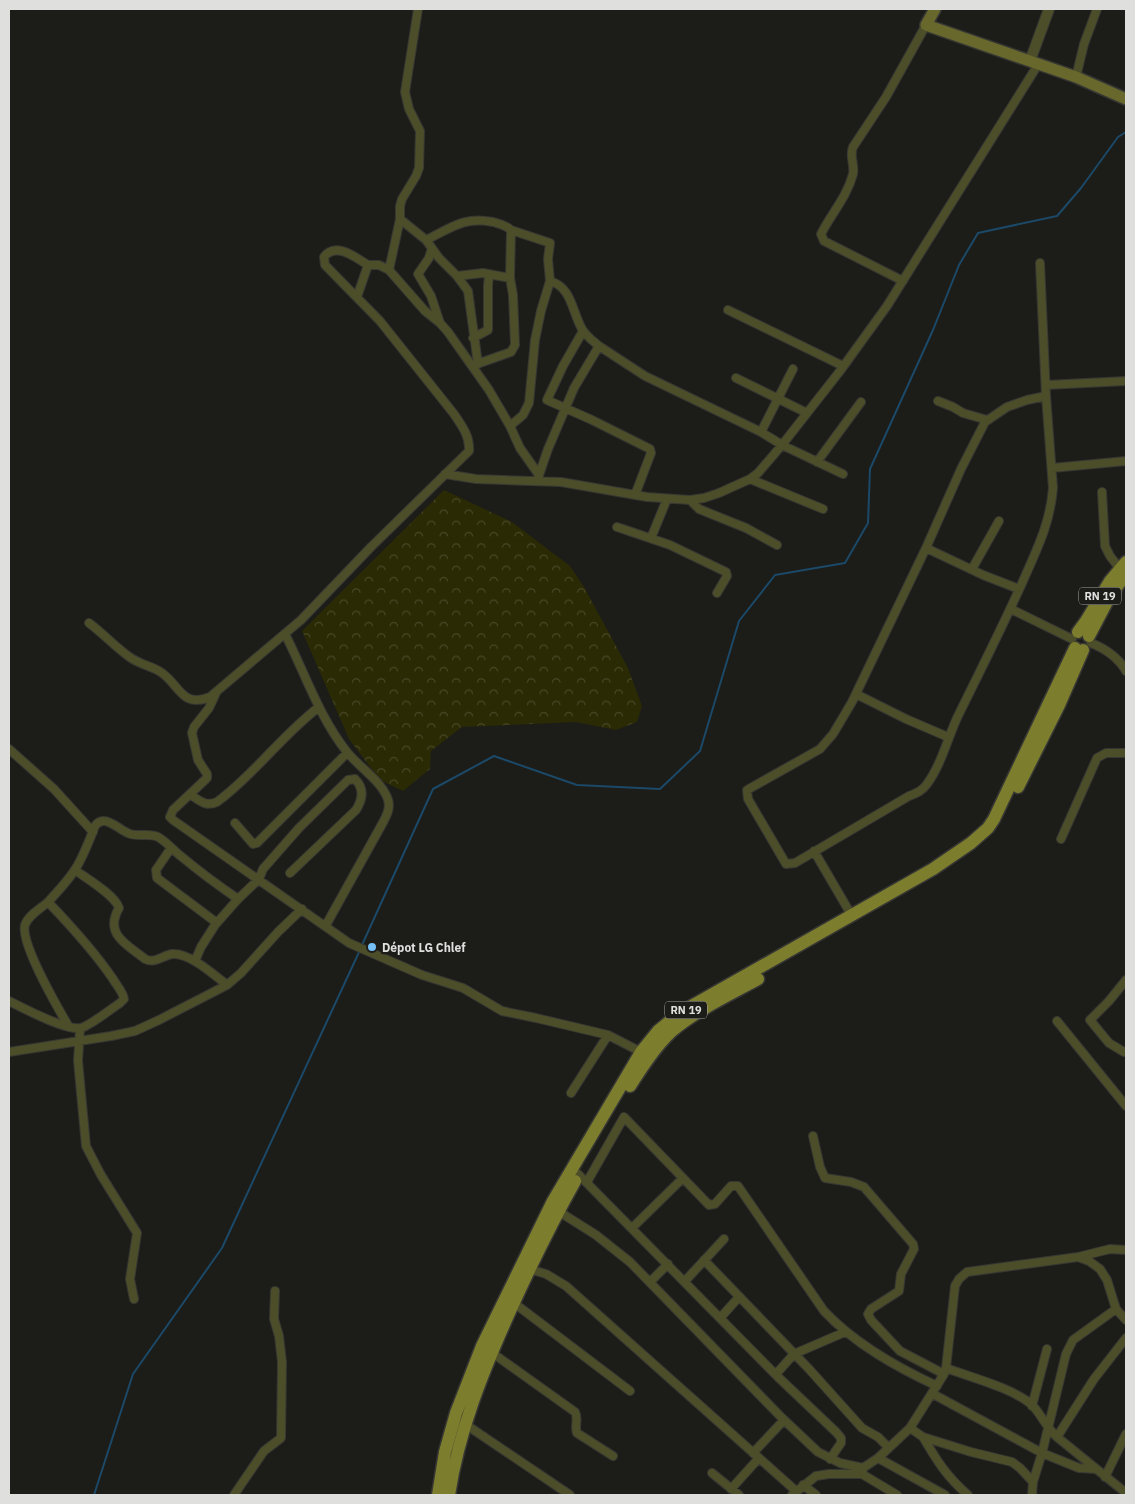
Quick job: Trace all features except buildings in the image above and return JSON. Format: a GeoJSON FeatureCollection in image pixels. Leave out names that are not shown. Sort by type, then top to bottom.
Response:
{"type":"FeatureCollection","features":[{"type":"Feature","properties":{"kind":"main road"},"geometry":{"type":"LineString","coordinates":[[934,9],[926,25],[1076,77],[1126,99]]}},
{"type":"Feature","properties":{"kind":"main road","name":"RN 19"},"geometry":{"type":"LineString","coordinates":[[438,1495],[445,1452],[452,1427],[486,1354],[555,1209],[646,1052],[672,1032],[684,1016],[853,919],[914,889],[972,852],[997,830],[1059,705],[1081,641],[1110,596],[1124,568]]}},
{"type":"Feature","properties":{"kind":"main road","name":"RN 19"},"geometry":{"type":"LineString","coordinates":[[449,1495],[454,1462],[486,1354],[514,1303],[555,1209],[583,1178],[601,1133],[646,1052]]}},
{"type":"Feature","properties":{"kind":"street"},"geometry":{"type":"LineString","coordinates":[[389,270],[400,219],[402,199],[419,168],[420,130],[409,109],[404,92],[418,9]]}},
{"type":"Feature","properties":{"kind":"street"},"geometry":{"type":"LineString","coordinates":[[445,474],[476,478],[538,478],[635,495],[690,500],[719,493],[750,479],[758,473],[843,366],[903,281],[1034,62],[1049,9]]}},
{"type":"Feature","properties":{"kind":"street"},"geometry":{"type":"LineString","coordinates":[[1076,77],[1084,44],[1096,9]]}},
{"type":"Feature","properties":{"kind":"street"},"geometry":{"type":"LineString","coordinates":[[903,281],[824,241],[821,234],[842,199],[853,173],[851,151],[853,147],[886,97],[926,25]]}},
{"type":"Feature","properties":{"kind":"street"},"geometry":{"type":"LineString","coordinates":[[400,219],[426,240],[468,291],[475,365]]}},
{"type":"Feature","properties":{"kind":"street"},"geometry":{"type":"LineString","coordinates":[[426,240],[466,221],[480,220],[503,224],[511,230],[550,243],[548,264],[551,275],[541,311],[536,340],[529,403],[523,415],[510,426]]}},
{"type":"Feature","properties":{"kind":"street"},"geometry":{"type":"LineString","coordinates":[[475,365],[505,355],[514,348],[510,278],[511,230]]}},
{"type":"Feature","properties":{"kind":"street"},"geometry":{"type":"LineString","coordinates":[[432,248],[429,258],[418,274],[430,296],[440,322]]}},
{"type":"Feature","properties":{"kind":"street"},"geometry":{"type":"LineString","coordinates":[[89,623],[132,659],[161,672],[186,698],[193,700],[203,699],[216,693],[285,634],[469,451],[465,431],[380,321],[325,265],[324,257],[332,251],[341,250],[368,265],[379,266],[389,270],[425,311],[440,322],[475,365],[538,478]]}},
{"type":"Feature","properties":{"kind":"street"},"geometry":{"type":"LineString","coordinates":[[1040,262],[1046,396],[1052,468],[1052,502],[1046,529],[1011,609],[948,737],[937,769],[919,793],[909,796],[814,851],[794,862],[786,864],[748,800],[747,790],[820,749],[844,718],[978,435],[988,420],[1007,407],[1026,400],[1046,396]]}},
{"type":"Feature","properties":{"kind":"street"},"geometry":{"type":"LineString","coordinates":[[357,297],[368,265]]}},
{"type":"Feature","properties":{"kind":"street"},"geometry":{"type":"LineString","coordinates":[[457,276],[490,274],[510,278]]}},
{"type":"Feature","properties":{"kind":"street"},"geometry":{"type":"LineString","coordinates":[[473,338],[488,330],[488,286],[490,274]]}},
{"type":"Feature","properties":{"kind":"street"},"geometry":{"type":"LineString","coordinates":[[550,281],[564,289],[583,331],[599,346],[645,376],[843,474]]}},
{"type":"Feature","properties":{"kind":"street"},"geometry":{"type":"LineString","coordinates":[[728,310],[843,366]]}},
{"type":"Feature","properties":{"kind":"street"},"geometry":{"type":"LineString","coordinates":[[583,331],[547,398],[548,401],[650,449],[651,453],[635,495]]}},
{"type":"Feature","properties":{"kind":"street"},"geometry":{"type":"LineString","coordinates":[[538,478],[574,388],[599,346]]}},
{"type":"Feature","properties":{"kind":"street"},"geometry":{"type":"LineString","coordinates":[[761,432],[794,369]]}},
{"type":"Feature","properties":{"kind":"street"},"geometry":{"type":"LineString","coordinates":[[736,378],[807,413]]}},
{"type":"Feature","properties":{"kind":"street"},"geometry":{"type":"LineString","coordinates":[[1046,384],[1126,381]]}},
{"type":"Feature","properties":{"kind":"street"},"geometry":{"type":"LineString","coordinates":[[938,401],[963,413],[988,420]]}},
{"type":"Feature","properties":{"kind":"street"},"geometry":{"type":"LineString","coordinates":[[817,462],[861,402]]}},
{"type":"Feature","properties":{"kind":"street"},"geometry":{"type":"LineString","coordinates":[[1052,468],[1126,461]]}},
{"type":"Feature","properties":{"kind":"street"},"geometry":{"type":"LineString","coordinates":[[750,479],[823,509]]}},
{"type":"Feature","properties":{"kind":"street"},"geometry":{"type":"LineString","coordinates":[[1102,492],[1105,546],[1110,556],[1124,568]]}},
{"type":"Feature","properties":{"kind":"street"},"geometry":{"type":"LineString","coordinates":[[650,538],[667,499]]}},
{"type":"Feature","properties":{"kind":"street"},"geometry":{"type":"LineString","coordinates":[[690,500],[699,509],[746,528],[777,545]]}},
{"type":"Feature","properties":{"kind":"street"},"geometry":{"type":"LineString","coordinates":[[972,568],[999,520]]}},
{"type":"Feature","properties":{"kind":"street"},"geometry":{"type":"LineString","coordinates":[[617,526],[670,545],[726,572],[727,576],[717,593]]}},
{"type":"Feature","properties":{"kind":"street"},"geometry":{"type":"LineString","coordinates":[[926,548],[1019,589]]}},
{"type":"Feature","properties":{"kind":"street"},"geometry":{"type":"LineString","coordinates":[[1011,609],[1111,654],[1126,671]]}},
{"type":"Feature","properties":{"kind":"street"},"geometry":{"type":"LineString","coordinates":[[285,634],[319,706],[347,752],[370,774],[387,796],[389,803],[388,813],[326,925]]}},
{"type":"Feature","properties":{"kind":"street"},"geometry":{"type":"LineString","coordinates":[[216,693],[209,708],[192,730],[194,749],[207,778],[173,810],[171,819],[350,943],[373,955],[422,975],[463,988],[502,1011],[608,1035],[646,1052]]}},
{"type":"Feature","properties":{"kind":"street"},"geometry":{"type":"LineString","coordinates":[[856,694],[948,737]]}},
{"type":"Feature","properties":{"kind":"street"},"geometry":{"type":"LineString","coordinates":[[191,795],[206,804],[211,805],[217,802],[249,776],[302,720],[319,706]]}},
{"type":"Feature","properties":{"kind":"street"},"geometry":{"type":"LineString","coordinates":[[9,749],[54,789],[93,832]]}},
{"type":"Feature","properties":{"kind":"street"},"geometry":{"type":"LineString","coordinates":[[235,822],[254,844],[257,843],[347,752]]}},
{"type":"Feature","properties":{"kind":"street"},"geometry":{"type":"LineString","coordinates":[[1061,839],[1097,758],[1106,753],[1126,753]]}},
{"type":"Feature","properties":{"kind":"street"},"geometry":{"type":"LineString","coordinates":[[195,961],[201,947],[217,923],[259,879],[263,869],[299,828],[348,780],[355,779],[362,792],[360,804],[356,810],[290,873]]}},
{"type":"Feature","properties":{"kind":"street"},"geometry":{"type":"LineString","coordinates":[[69,1027],[51,996],[25,934],[25,923],[48,902],[75,870],[97,823],[104,820],[131,835],[155,836],[238,900]]}},
{"type":"Feature","properties":{"kind":"street"},"geometry":{"type":"LineString","coordinates":[[171,848],[156,870],[157,878],[217,923]]}},
{"type":"Feature","properties":{"kind":"street"},"geometry":{"type":"LineString","coordinates":[[814,851],[853,919]]}},
{"type":"Feature","properties":{"kind":"street"},"geometry":{"type":"LineString","coordinates":[[75,870],[96,884],[116,902],[118,908],[113,917],[116,935],[145,960],[154,960],[173,954],[195,961],[227,985]]}},
{"type":"Feature","properties":{"kind":"street"},"geometry":{"type":"LineString","coordinates":[[9,1001],[39,1016],[69,1027],[80,1028],[124,999],[106,969],[78,933],[48,902]]}},
{"type":"Feature","properties":{"kind":"street"},"geometry":{"type":"LineString","coordinates":[[9,1052],[135,1031],[192,1004],[227,985],[241,973],[278,932],[302,909]]}},
{"type":"Feature","properties":{"kind":"street"},"geometry":{"type":"LineString","coordinates":[[1125,1052],[1109,1044],[1090,1020],[1126,980]]}},
{"type":"Feature","properties":{"kind":"street"},"geometry":{"type":"LineString","coordinates":[[1057,1021],[1125,1102]]}},
{"type":"Feature","properties":{"kind":"street"},"geometry":{"type":"LineString","coordinates":[[80,1028],[78,1041],[79,1089],[88,1152],[137,1233],[130,1279],[134,1299]]}},
{"type":"Feature","properties":{"kind":"street"},"geometry":{"type":"LineString","coordinates":[[571,1093],[608,1035]]}},
{"type":"Feature","properties":{"kind":"street"},"geometry":{"type":"LineString","coordinates":[[830,1459],[841,1443],[841,1438],[583,1178],[624,1118],[709,1205],[715,1204],[732,1186],[738,1186],[824,1311],[845,1332],[935,1390],[1042,1453],[1079,1468],[1096,1469]]}},
{"type":"Feature","properties":{"kind":"street"},"geometry":{"type":"LineString","coordinates":[[813,1136],[820,1167],[825,1178],[851,1182],[864,1187],[913,1244],[914,1249],[901,1274],[899,1291],[871,1310],[868,1314],[871,1320],[900,1351],[945,1371],[1017,1395],[1032,1406],[1048,1429],[1126,1493]]}},
{"type":"Feature","properties":{"kind":"street"},"geometry":{"type":"LineString","coordinates":[[632,1228],[683,1178]]}},
{"type":"Feature","properties":{"kind":"street"},"geometry":{"type":"LineString","coordinates":[[555,1209],[612,1247],[650,1282],[784,1420],[818,1452],[830,1459],[862,1471],[897,1495]]}},
{"type":"Feature","properties":{"kind":"street"},"geometry":{"type":"LineString","coordinates":[[685,1281],[724,1239]]}},
{"type":"Feature","properties":{"kind":"street"},"geometry":{"type":"LineString","coordinates":[[797,1491],[816,1476],[822,1474],[862,1471],[910,1428],[945,1371],[955,1286],[959,1279],[967,1272],[1078,1256],[1110,1249],[1126,1250]]}},
{"type":"Feature","properties":{"kind":"street"},"geometry":{"type":"LineString","coordinates":[[1078,1256],[1089,1260],[1100,1269],[1107,1280],[1116,1309],[1126,1320]]}},
{"type":"Feature","properties":{"kind":"street"},"geometry":{"type":"LineString","coordinates":[[704,1260],[862,1428],[878,1437],[888,1448]]}},
{"type":"Feature","properties":{"kind":"street"},"geometry":{"type":"LineString","coordinates":[[650,1282],[668,1264]]}},
{"type":"Feature","properties":{"kind":"street"},"geometry":{"type":"LineString","coordinates":[[530,1269],[546,1274],[566,1286],[797,1491],[816,1495]]}},
{"type":"Feature","properties":{"kind":"street"},"geometry":{"type":"LineString","coordinates":[[234,1495],[264,1451],[281,1438],[282,1362],[279,1336],[274,1318],[275,1291]]}},
{"type":"Feature","properties":{"kind":"street"},"geometry":{"type":"LineString","coordinates":[[721,1317],[739,1297]]}},
{"type":"Feature","properties":{"kind":"street"},"geometry":{"type":"LineString","coordinates":[[514,1303],[630,1391]]}},
{"type":"Feature","properties":{"kind":"street"},"geometry":{"type":"LineString","coordinates":[[1032,1495],[1033,1482],[1066,1354],[1073,1340],[1116,1309]]}},
{"type":"Feature","properties":{"kind":"street"},"geometry":{"type":"LineString","coordinates":[[776,1374],[794,1354],[845,1332]]}},
{"type":"Feature","properties":{"kind":"street"},"geometry":{"type":"LineString","coordinates":[[1057,1437],[1094,1379],[1126,1338]]}},
{"type":"Feature","properties":{"kind":"street"},"geometry":{"type":"LineString","coordinates":[[1032,1406],[1047,1349]]}},
{"type":"Feature","properties":{"kind":"street"},"geometry":{"type":"LineString","coordinates":[[486,1354],[575,1412],[577,1415],[575,1428],[577,1433],[613,1456]]}},
{"type":"Feature","properties":{"kind":"street"},"geometry":{"type":"LineString","coordinates":[[731,1488],[784,1420]]}},
{"type":"Feature","properties":{"kind":"street"},"geometry":{"type":"LineString","coordinates":[[465,1424],[570,1495]]}},
{"type":"Feature","properties":{"kind":"street"},"geometry":{"type":"LineString","coordinates":[[910,1428],[923,1437],[1012,1462],[1033,1482]]}},
{"type":"Feature","properties":{"kind":"street"},"geometry":{"type":"LineString","coordinates":[[1105,1477],[1126,1434]]}},
{"type":"Feature","properties":{"kind":"street"},"geometry":{"type":"LineString","coordinates":[[923,1437],[952,1482],[968,1495]]}},
{"type":"Feature","properties":{"kind":"street"},"geometry":{"type":"LineString","coordinates":[[878,1458],[946,1495]]}},
{"type":"Feature","properties":{"kind":"street"},"geometry":{"type":"LineString","coordinates":[[712,1474],[739,1495]]}},
{"type":"Feature","properties":{"kind":"green space"},"geometry":{"type":"Polygon","coordinates":[[[444,490],[512,522],[570,566],[584,587],[628,668],[642,706],[637,722],[616,730],[576,722],[462,727],[431,751],[430,769],[403,791],[380,780],[349,739],[302,631],[444,490]]]}},
{"type":"Feature","properties":{"kind":"waterway"},"geometry":{"type":"LineString","coordinates":[[362,945],[433,789],[494,756],[577,785],[660,789],[700,751],[739,621],[775,575],[845,563],[868,523],[870,469],[933,330],[959,265],[978,233],[1057,216],[1081,188],[1118,137],[1126,132]]}},
{"type":"Feature","properties":{"kind":"waterway"},"geometry":{"type":"LineString","coordinates":[[94,1495],[133,1374],[222,1248],[360,950]]}},
{"type":"Feature","properties":{"kind":"place","name":"Dépot LG Chlef"},"geometry":{"type":"Point","coordinates":[372,947]}}]}
